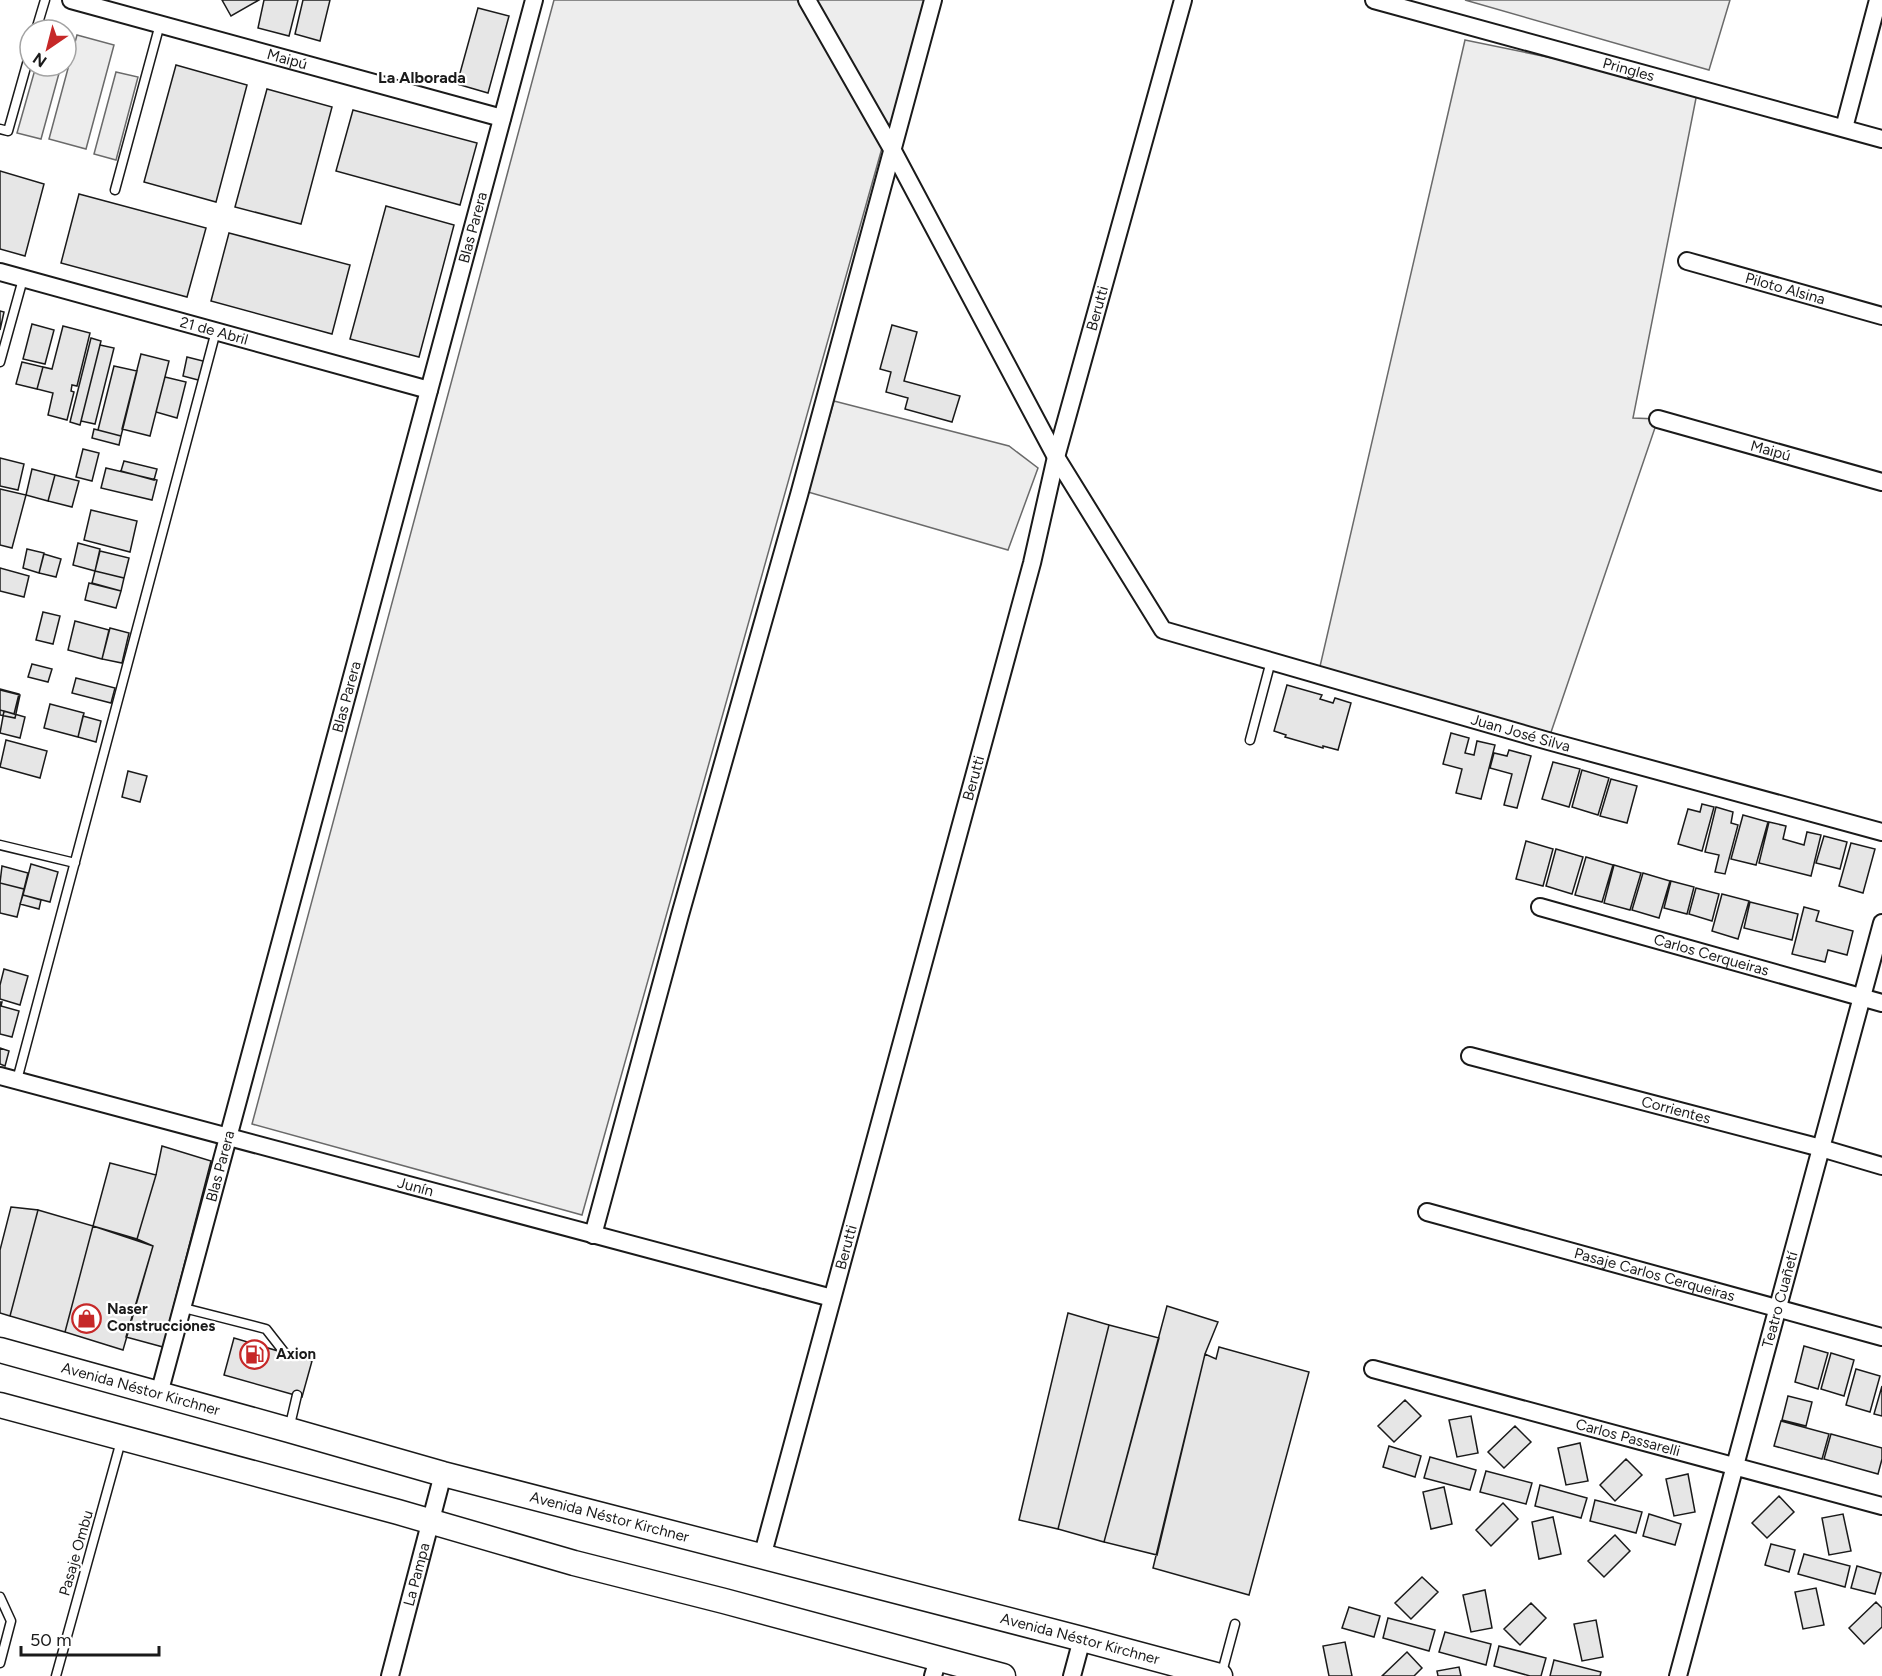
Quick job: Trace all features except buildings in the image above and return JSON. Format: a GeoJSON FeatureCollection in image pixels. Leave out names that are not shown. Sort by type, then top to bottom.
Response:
{"type":"FeatureCollection","features":[{"type":"Feature","properties":{"kind":"main road","name":"Avenida Néstor Kirchner"},"geometry":{"type":"LineString","coordinates":[[0,1350],[443,1474],[1220,1676]]}},
{"type":"Feature","properties":{"kind":"main road"},"geometry":{"type":"LineString","coordinates":[[0,1405],[431,1521],[574,1563],[724,1601],[936,1667],[1003,1676]]}},
{"type":"Feature","properties":{"kind":"street","name":"Maipú"},"geometry":{"type":"LineString","coordinates":[[71,0],[502,118]]}},
{"type":"Feature","properties":{"kind":"street","name":"Blas Parera"},"geometry":{"type":"LineString","coordinates":[[159,1394],[184,1308],[534,0]]}},
{"type":"Feature","properties":{"kind":"street"},"geometry":{"type":"LineString","coordinates":[[807,0],[892,149],[1056,457]]}},
{"type":"Feature","properties":{"kind":"street"},"geometry":{"type":"LineString","coordinates":[[593,1235],[683,904],[799,495],[933,0]]}},
{"type":"Feature","properties":{"kind":"street","name":"Berutti"},"geometry":{"type":"LineString","coordinates":[[762,1557],[1032,563],[1056,457],[1183,0]]}},
{"type":"Feature","properties":{"kind":"street","name":"Pringles"},"geometry":{"type":"LineString","coordinates":[[1374,0],[1882,139]]}},
{"type":"Feature","properties":{"kind":"street"},"geometry":{"type":"LineString","coordinates":[[1844,128],[1878,0]]}},
{"type":"Feature","properties":{"kind":"street","name":"Piloto Alsina"},"geometry":{"type":"LineString","coordinates":[[1687,261],[1882,316]]}},
{"type":"Feature","properties":{"kind":"street","name":"21 de Abril"},"geometry":{"type":"LineString","coordinates":[[0,272],[429,390]]}},
{"type":"Feature","properties":{"kind":"street","name":"Maipú"},"geometry":{"type":"LineString","coordinates":[[1658,419],[1882,482]]}},
{"type":"Feature","properties":{"kind":"street","name":"Juan José Silva"},"geometry":{"type":"LineString","coordinates":[[1056,457],[1163,630],[1548,741],[1882,832]]}},
{"type":"Feature","properties":{"kind":"street","name":"Carlos Cerqueiras"},"geometry":{"type":"LineString","coordinates":[[1540,907],[1882,1003]]}},
{"type":"Feature","properties":{"kind":"street","name":"Teatro Cuañetí"},"geometry":{"type":"LineString","coordinates":[[1678,1676],[1882,923]]}},
{"type":"Feature","properties":{"kind":"street","name":"Corrientes"},"geometry":{"type":"LineString","coordinates":[[1470,1056],[1882,1166]]}},
{"type":"Feature","properties":{"kind":"street","name":"Junín"},"geometry":{"type":"LineString","coordinates":[[0,1076],[832,1298]]}},
{"type":"Feature","properties":{"kind":"street","name":"Pasaje Carlos Cerqueiras"},"geometry":{"type":"LineString","coordinates":[[1427,1212],[1882,1337]]}},
{"type":"Feature","properties":{"kind":"street","name":"Carlos Passarelli"},"geometry":{"type":"LineString","coordinates":[[1373,1369],[1882,1506]]}},
{"type":"Feature","properties":{"kind":"street","name":"La Pampa"},"geometry":{"type":"LineString","coordinates":[[390,1676],[443,1474]]}},
{"type":"Feature","properties":{"kind":"street"},"geometry":{"type":"LineString","coordinates":[[1072,1676],[1082,1639]]}},
{"type":"Feature","properties":{"kind":"lane"},"geometry":{"type":"LineString","coordinates":[[40,18],[45,0]]}},
{"type":"Feature","properties":{"kind":"lane"},"geometry":{"type":"LineString","coordinates":[[115,190],[160,24]]}},
{"type":"Feature","properties":{"kind":"lane"},"geometry":{"type":"LineString","coordinates":[[0,129],[8,131],[23,78]]}},
{"type":"Feature","properties":{"kind":"lane"},"geometry":{"type":"LineString","coordinates":[[0,362],[23,279]]}},
{"type":"Feature","properties":{"kind":"lane"},"geometry":{"type":"LineString","coordinates":[[17,1080],[216,331]]}},
{"type":"Feature","properties":{"kind":"lane"},"geometry":{"type":"LineString","coordinates":[[1250,740],[1271,661]]}},
{"type":"Feature","properties":{"kind":"lane"},"geometry":{"type":"LineString","coordinates":[[0,845],[75,863]]}},
{"type":"Feature","properties":{"kind":"lane"},"geometry":{"type":"LineString","coordinates":[[184,1308],[266,1329],[284,1352]]}},
{"type":"Feature","properties":{"kind":"lane"},"geometry":{"type":"LineString","coordinates":[[289,1430],[297,1395]]}},
{"type":"Feature","properties":{"kind":"lane","name":"Pasaje Ombu"},"geometry":{"type":"LineString","coordinates":[[56,1676],[122,1437]]}},
{"type":"Feature","properties":{"kind":"lane"},"geometry":{"type":"LineString","coordinates":[[0,1598],[11,1621],[0,1663]]}},
{"type":"Feature","properties":{"kind":"lane"},"geometry":{"type":"LineString","coordinates":[[1220,1676],[1235,1624]]}},
{"type":"Feature","properties":{"kind":"shaded area"},"geometry":{"type":"Polygon","coordinates":[[[554,0],[797,0],[882,148],[582,1215],[252,1124],[554,0]]]}},
{"type":"Feature","properties":{"kind":"shaded area"},"geometry":{"type":"Polygon","coordinates":[[[807,0],[932,0],[892,149],[807,0]]]}},
{"type":"Feature","properties":{"kind":"shaded area"},"geometry":{"type":"Polygon","coordinates":[[[1465,0],[1730,0],[1709,70],[1465,0]]]}},
{"type":"Feature","properties":{"kind":"shaded area"},"geometry":{"type":"Polygon","coordinates":[[[78,35],[114,45],[86,149],[49,139],[65,78],[78,78],[78,35]]]}},
{"type":"Feature","properties":{"kind":"shaded area"},"geometry":{"type":"Polygon","coordinates":[[[1465,40],[1698,88],[1633,418],[1658,419],[1548,741],[1318,675],[1465,40]]]}},
{"type":"Feature","properties":{"kind":"shaded area"},"geometry":{"type":"Polygon","coordinates":[[[116,72],[138,77],[116,160],[94,154],[116,72]]]}},
{"type":"Feature","properties":{"kind":"shaded area"},"geometry":{"type":"Polygon","coordinates":[[[33,78],[58,78],[41,139],[17,133],[33,78]]]}},
{"type":"Feature","properties":{"kind":"shaded area"},"geometry":{"type":"Polygon","coordinates":[[[834,401],[1009,446],[1038,468],[1008,550],[808,492],[834,401]]]}},
{"type":"Feature","properties":{"kind":"place","name":"Naser Construcciones"},"geometry":{"type":"Point","coordinates":[86,1318]}},
{"type":"Feature","properties":{"kind":"place","name":"Axion"},"geometry":{"type":"Point","coordinates":[255,1354]}},
{"type":"Feature","properties":{"kind":"district","name":"La Alborada"},"geometry":{"type":"Point","coordinates":[422,77]}}]}
